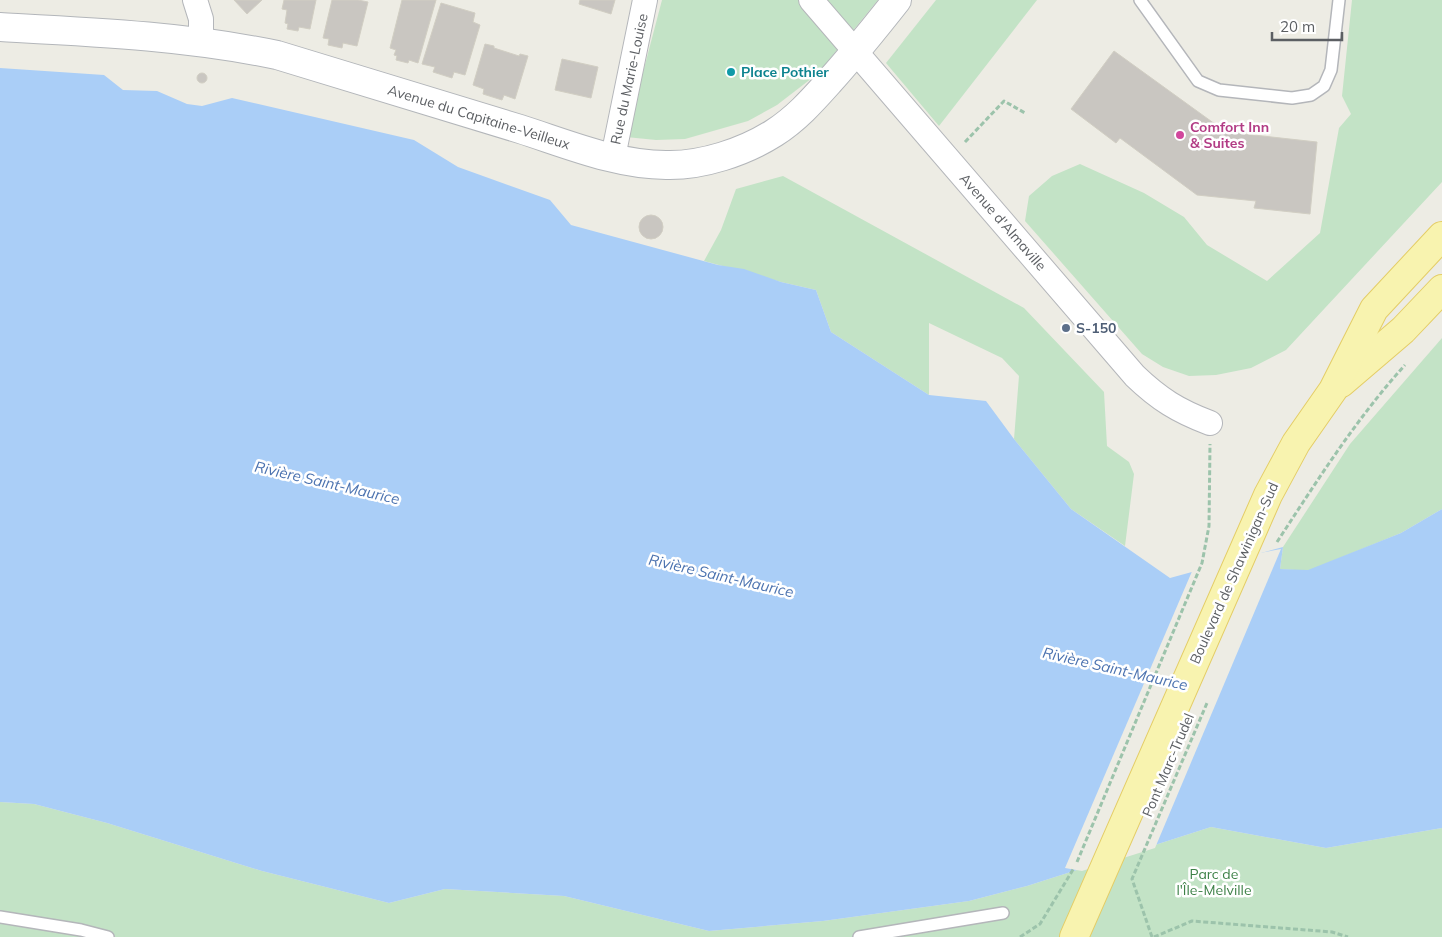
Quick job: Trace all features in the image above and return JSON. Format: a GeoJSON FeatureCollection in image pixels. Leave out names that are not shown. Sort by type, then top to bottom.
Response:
{"type":"FeatureCollection","features":[{"type":"Feature","properties":{"kind":"main road","name":"Boulevard de Shawinigan-Sud"},"geometry":{"type":"LineString","coordinates":[[1074,937],[1268,495],[1296,443],[1332,390],[1374,309],[1442,236]]}},
{"type":"Feature","properties":{"kind":"main road","name":"Boulevard de Shawinigan-Sud"},"geometry":{"type":"LineString","coordinates":[[1332,390],[1404,330],[1442,289]]}},
{"type":"Feature","properties":{"kind":"street"},"geometry":{"type":"LineString","coordinates":[[196,0],[201,19],[201,43]]}},
{"type":"Feature","properties":{"kind":"street","name":"Rue du Marie-Louise"},"geometry":{"type":"LineString","coordinates":[[613,157],[645,0]]}},
{"type":"Feature","properties":{"kind":"street","name":"Avenue d'Almaville"},"geometry":{"type":"LineString","coordinates":[[811,0],[857,51],[1135,376],[1155,395],[1187,415],[1210,423]]}},
{"type":"Feature","properties":{"kind":"street","name":"Avenue du Capitaine-Veilleux"},"geometry":{"type":"LineString","coordinates":[[0,27],[127,34],[277,54],[613,157],[657,165],[695,163],[726,155],[752,145],[774,133],[804,110],[857,51],[897,0]]}},
{"type":"Feature","properties":{"kind":"lane"},"geometry":{"type":"LineString","coordinates":[[1140,0],[1198,81],[1219,90],[1292,98],[1311,95],[1324,86],[1331,70],[1338,0]]}},
{"type":"Feature","properties":{"kind":"lane"},"geometry":{"type":"LineString","coordinates":[[859,937],[1003,913]]}},
{"type":"Feature","properties":{"kind":"lane"},"geometry":{"type":"LineString","coordinates":[[0,917],[80,930],[108,937]]}},
{"type":"Feature","properties":{"kind":"path"},"geometry":{"type":"LineString","coordinates":[[950,160],[1004,101],[1025,113]]}},
{"type":"Feature","properties":{"kind":"path"},"geometry":{"type":"LineString","coordinates":[[1277,543],[1350,433],[1409,360]]}},
{"type":"Feature","properties":{"kind":"path"},"geometry":{"type":"LineString","coordinates":[[1020,937],[1040,924],[1073,870],[1202,563],[1209,526],[1210,423]]}},
{"type":"Feature","properties":{"kind":"path","name":"Pont Marc-Trudel"},"geometry":{"type":"LineString","coordinates":[[1153,937],[1132,878],[1210,696]]}},
{"type":"Feature","properties":{"kind":"path"},"geometry":{"type":"LineString","coordinates":[[1153,937],[1192,921],[1332,932],[1348,937]]}},
{"type":"Feature","properties":{"kind":"green space","name":"Place Pothier"},"geometry":{"type":"Polygon","coordinates":[[[662,0],[878,0],[812,78],[777,105],[748,121],[685,139],[656,140],[626,137],[662,0]]]}},
{"type":"Feature","properties":{"kind":"green space"},"geometry":{"type":"Polygon","coordinates":[[[936,0],[1037,0],[939,126],[886,63],[936,0]]]}},
{"type":"Feature","properties":{"kind":"green space"},"geometry":{"type":"Polygon","coordinates":[[[1352,0],[1442,0],[1442,182],[1286,350],[1251,368],[1216,375],[1189,376],[1163,367],[1142,354],[1025,221],[1029,196],[1052,176],[1080,164],[1144,193],[1184,217],[1207,245],[1267,281],[1320,233],[1339,128],[1351,114],[1342,96],[1352,0]]]}},
{"type":"Feature","properties":{"kind":"green space"},"geometry":{"type":"Polygon","coordinates":[[[783,176],[1024,308],[1104,392],[1107,446],[1129,462],[1134,474],[1125,546],[1071,509],[1014,439],[1019,376],[1002,358],[929,323],[929,395],[831,332],[816,290],[704,261],[721,230],[736,189],[783,176]]]}},
{"type":"Feature","properties":{"kind":"green space"},"geometry":{"type":"Polygon","coordinates":[[[1442,338],[1442,509],[1401,533],[1308,571],[1280,569],[1283,547],[1350,444],[1442,338]]]}},
{"type":"Feature","properties":{"kind":"green space","name":"Parc de l'Île-Melville"},"geometry":{"type":"Polygon","coordinates":[[[0,802],[34,804],[107,823],[262,871],[389,903],[445,889],[564,896],[709,931],[823,921],[969,901],[1027,886],[1211,827],[1326,848],[1442,828],[1442,937],[0,937],[0,802]]]}},
{"type":"Feature","properties":{"kind":"water","name":"Rivière Saint-Maurice"},"geometry":{"type":"Polygon","coordinates":[[[0,68],[104,75],[123,90],[157,91],[187,104],[202,106],[232,98],[414,140],[458,167],[550,200],[571,225],[718,265],[744,269],[781,282],[816,290],[831,332],[929,395],[986,401],[1071,509],[1170,578],[1283,547],[1280,569],[1308,570],[1401,533],[1442,509],[1442,828],[1326,848],[1211,827],[1027,886],[969,901],[823,921],[709,931],[564,896],[445,889],[389,903],[262,871],[107,823],[34,804],[0,802],[0,68]]]}},
{"type":"Feature","properties":{"kind":"pier"},"geometry":{"type":"Polygon","coordinates":[[[1281,549],[1155,848],[1082,871],[1065,868],[1193,569],[1238,557],[1281,549]]]}},
{"type":"Feature","properties":{"kind":"building"},"geometry":{"type":"Polygon","coordinates":[[[234,0],[262,0],[247,14],[234,0]]]}},
{"type":"Feature","properties":{"kind":"building"},"geometry":{"type":"Polygon","coordinates":[[[284,0],[316,0],[310,29],[299,27],[298,31],[287,29],[288,24],[285,23],[287,10],[282,9],[284,0]]]}},
{"type":"Feature","properties":{"kind":"building"},"geometry":{"type":"Polygon","coordinates":[[[332,0],[368,2],[357,46],[343,43],[342,48],[328,45],[329,39],[323,38],[332,0]]]}},
{"type":"Feature","properties":{"kind":"building"},"geometry":{"type":"Polygon","coordinates":[[[402,0],[436,0],[418,63],[409,60],[408,63],[396,60],[397,56],[394,55],[396,50],[390,48],[402,0]]]}},
{"type":"Feature","properties":{"kind":"building"},"geometry":{"type":"Polygon","coordinates":[[[580,0],[615,0],[611,14],[579,4],[580,0]]]}},
{"type":"Feature","properties":{"kind":"building"},"geometry":{"type":"Polygon","coordinates":[[[441,3],[475,13],[473,22],[480,25],[465,75],[454,72],[452,78],[433,72],[435,67],[422,64],[441,3]]]}},
{"type":"Feature","properties":{"kind":"building"},"geometry":{"type":"Polygon","coordinates":[[[485,44],[519,56],[520,54],[528,56],[515,99],[504,95],[502,100],[483,94],[484,89],[473,85],[485,44]]]}},
{"type":"Feature","properties":{"kind":"building","name":"Comfort Inn & Suites"},"geometry":{"type":"Polygon","coordinates":[[[1114,51],[1226,132],[1317,142],[1310,214],[1254,208],[1256,201],[1197,195],[1120,138],[1116,143],[1071,109],[1114,51]]]}},
{"type":"Feature","properties":{"kind":"building"},"geometry":{"type":"Polygon","coordinates":[[[562,59],[598,67],[591,98],[555,90],[562,59]]]}},
{"type":"Feature","properties":{"kind":"building"},"geometry":{"type":"Polygon","coordinates":[[[202,73],[207,78],[202,83],[197,78],[202,73]]]}},
{"type":"Feature","properties":{"kind":"building"},"geometry":{"type":"Polygon","coordinates":[[[651,215],[660,218],[663,227],[660,236],[651,239],[642,236],[639,227],[642,218],[651,215]]]}},
{"type":"Feature","properties":{"kind":"place","name":"Place Pothier"},"geometry":{"type":"Point","coordinates":[731,72]}},
{"type":"Feature","properties":{"kind":"place","name":"Comfort Inn & Suites"},"geometry":{"type":"Point","coordinates":[1180,135]}},
{"type":"Feature","properties":{"kind":"place","name":"S-150"},"geometry":{"type":"Point","coordinates":[1066,328]}}]}
